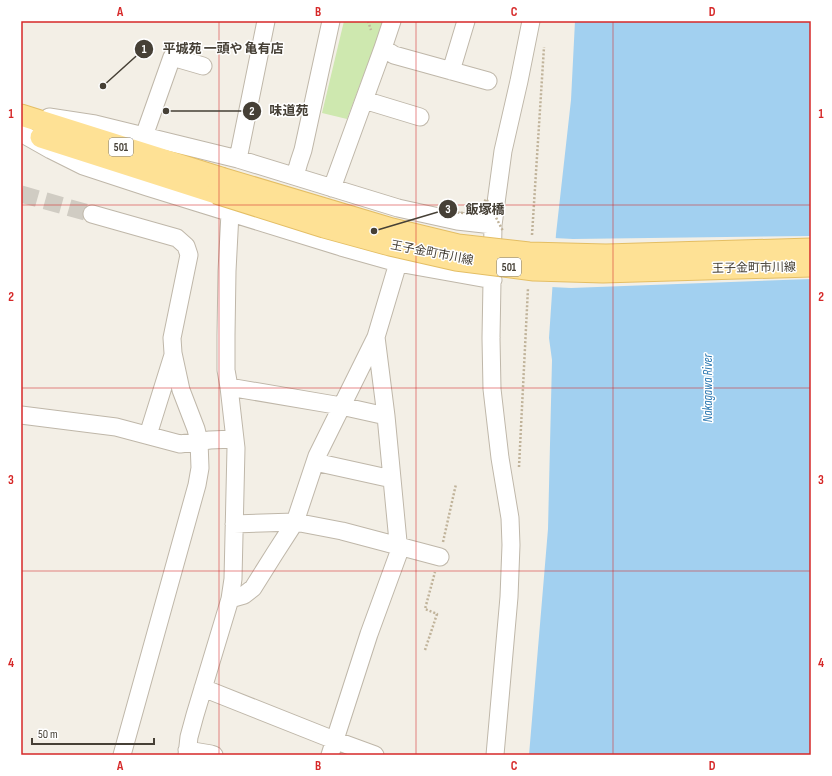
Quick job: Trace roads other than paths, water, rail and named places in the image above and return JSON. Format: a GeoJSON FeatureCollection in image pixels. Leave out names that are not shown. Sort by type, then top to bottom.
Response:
{"type":"FeatureCollection","features":[{"type":"Feature","properties":{"kind":"main road","name":"王子金町市川線"},"geometry":{"type":"LineString","coordinates":[[21,114],[218,185],[324,226],[390,245],[456,260],[534,270],[603,272],[811,266]]}},
{"type":"Feature","properties":{"kind":"main road","name":"王子金町市川線"},"geometry":{"type":"LineString","coordinates":[[21,132],[218,185],[458,245],[529,254],[606,255],[811,249]]}},
{"type":"Feature","properties":{"kind":"street"},"geometry":{"type":"LineString","coordinates":[[295,176],[303,150],[331,21]]}},
{"type":"Feature","properties":{"kind":"street"},"geometry":{"type":"LineString","coordinates":[[332,188],[392,21]]}},
{"type":"Feature","properties":{"kind":"street"},"geometry":{"type":"LineString","coordinates":[[451,71],[466,21]]}},
{"type":"Feature","properties":{"kind":"street"},"geometry":{"type":"LineString","coordinates":[[495,755],[509,597],[511,545],[510,518],[500,458],[492,388],[491,338],[493,225],[503,151],[531,21]]}},
{"type":"Feature","properties":{"kind":"street"},"geometry":{"type":"LineString","coordinates":[[238,159],[263,22]]}},
{"type":"Feature","properties":{"kind":"street"},"geometry":{"type":"LineString","coordinates":[[383,48],[394,55],[488,81]]}},
{"type":"Feature","properties":{"kind":"street"},"geometry":{"type":"LineString","coordinates":[[144,136],[172,57],[203,66]]}},
{"type":"Feature","properties":{"kind":"street"},"geometry":{"type":"LineString","coordinates":[[364,100],[420,117]]}},
{"type":"Feature","properties":{"kind":"street"},"geometry":{"type":"LineString","coordinates":[[21,114],[60,118],[95,124],[238,159],[398,208],[457,221],[493,225]]}},
{"type":"Feature","properties":{"kind":"street"},"geometry":{"type":"LineString","coordinates":[[21,132],[51,150],[83,166],[147,187],[398,263],[493,280]]}},
{"type":"Feature","properties":{"kind":"street"},"geometry":{"type":"LineString","coordinates":[[214,755],[187,753],[189,737],[230,599],[233,578],[236,448],[226,370],[227,271],[230,213]]}},
{"type":"Feature","properties":{"kind":"street"},"geometry":{"type":"LineString","coordinates":[[92,214],[177,238],[186,246],[189,255],[172,338],[173,353],[181,390],[199,441],[200,468],[198,485],[122,755]]}},
{"type":"Feature","properties":{"kind":"street"},"geometry":{"type":"LineString","coordinates":[[230,599],[244,595],[253,588],[295,522],[317,456],[376,337],[398,263]]}},
{"type":"Feature","properties":{"kind":"street"},"geometry":{"type":"LineString","coordinates":[[332,747],[366,641],[398,552],[386,416],[376,337]]}},
{"type":"Feature","properties":{"kind":"street"},"geometry":{"type":"LineString","coordinates":[[148,435],[173,353]]}},
{"type":"Feature","properties":{"kind":"street"},"geometry":{"type":"LineString","coordinates":[[229,387],[341,406],[386,416]]}},
{"type":"Feature","properties":{"kind":"street"},"geometry":{"type":"LineString","coordinates":[[21,415],[116,427],[180,444],[210,440],[235,439]]}},
{"type":"Feature","properties":{"kind":"street"},"geometry":{"type":"LineString","coordinates":[[315,462],[392,479]]}},
{"type":"Feature","properties":{"kind":"street"},"geometry":{"type":"LineString","coordinates":[[234,524],[295,522],[342,531],[440,557]]}},
{"type":"Feature","properties":{"kind":"street"},"geometry":{"type":"LineString","coordinates":[[203,688],[332,747],[375,755]]}},
{"type":"Feature","properties":{"kind":"water","name":"Nakagawa River"},"geometry":{"type":"Polygon","coordinates":[[[575,21],[811,21],[811,755],[529,755],[548,529],[552,360],[549,338],[556,234],[571,100],[575,21]]]}},
{"type":"Feature","properties":{"kind":"tunnel"},"geometry":{"type":"LineString","coordinates":[[21,194],[92,214]]}},
{"type":"Feature","properties":{"kind":"place","name":"平城苑 一頭や 亀有店"},"geometry":{"type":"Point","coordinates":[103,86]}},
{"type":"Feature","properties":{"kind":"place","name":"味道苑"},"geometry":{"type":"Point","coordinates":[166,111]}},
{"type":"Feature","properties":{"kind":"place","name":"飯塚橋"},"geometry":{"type":"Point","coordinates":[374,231]}}]}
